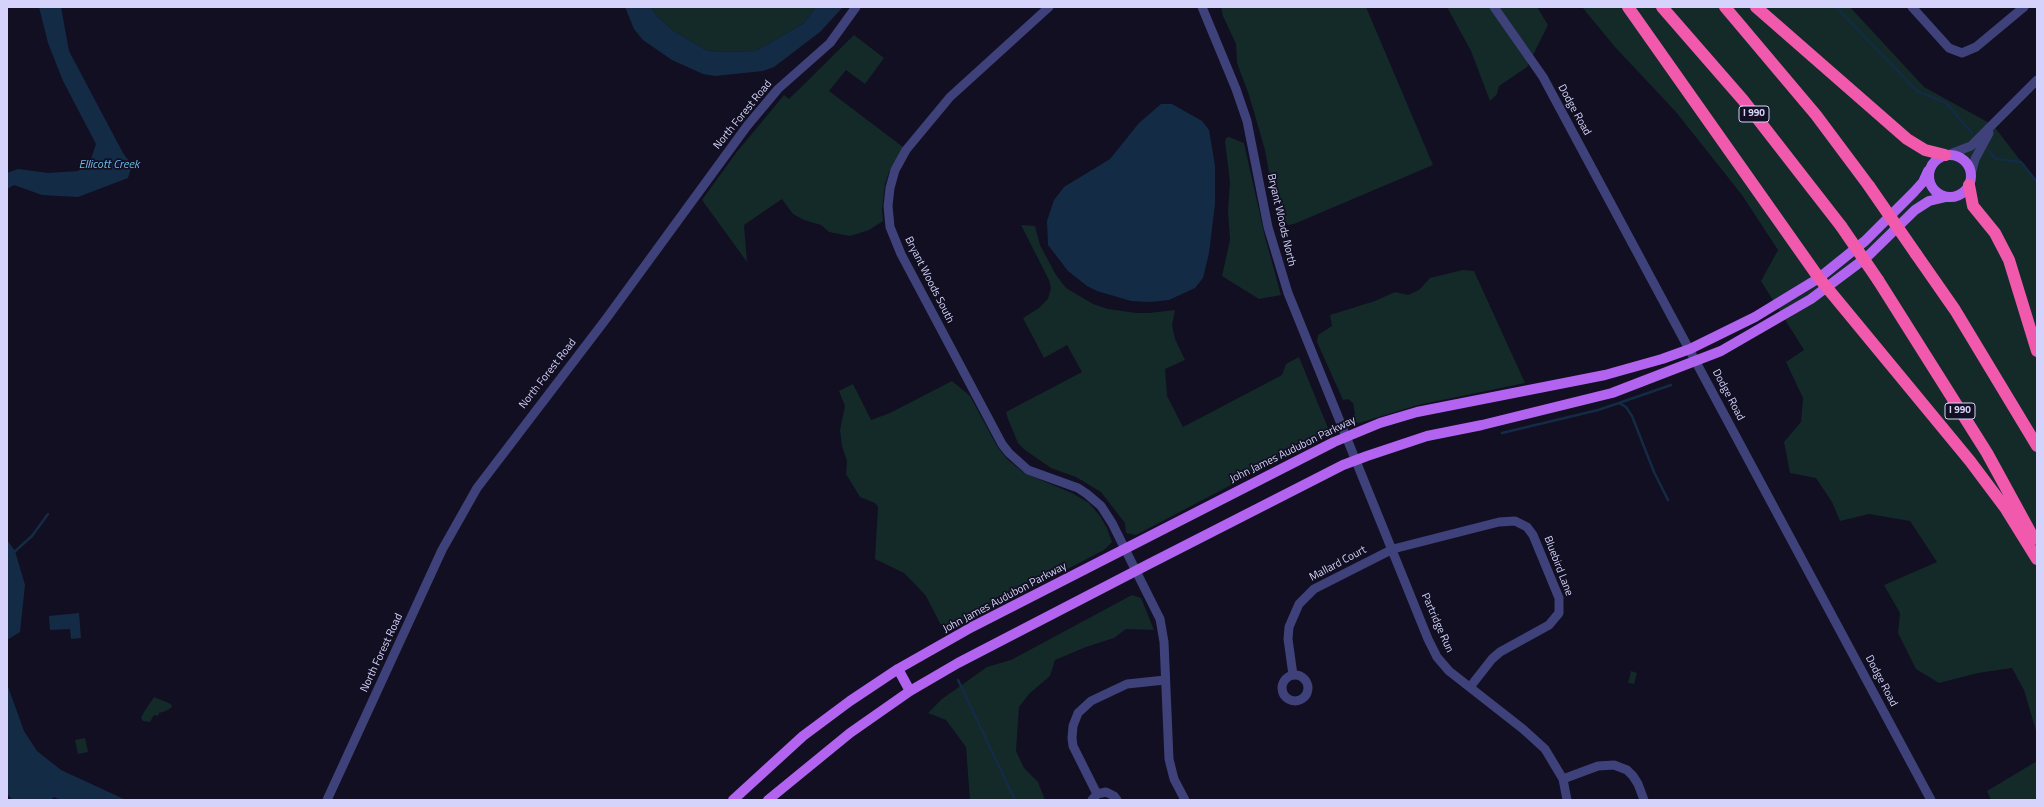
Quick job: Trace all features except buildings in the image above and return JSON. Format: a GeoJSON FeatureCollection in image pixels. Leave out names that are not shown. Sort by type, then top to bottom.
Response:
{"type":"FeatureCollection","features":[{"type":"Feature","properties":{"kind":"highway"},"geometry":{"type":"LineString","coordinates":[[1628,7],[1819,278],[1970,461],[2006,508],[2037,559]]}},
{"type":"Feature","properties":{"kind":"highway","name":"I 990"},"geometry":{"type":"LineString","coordinates":[[1662,7],[1743,100],[1841,226],[1878,280],[1987,453],[2037,545]]}},
{"type":"Feature","properties":{"kind":"highway"},"geometry":{"type":"LineString","coordinates":[[1725,7],[1816,115],[1869,186],[1955,310],[2037,446]]}},
{"type":"Feature","properties":{"kind":"highway"},"geometry":{"type":"LineString","coordinates":[[1756,7],[1907,139],[1925,150],[1948,154]]}},
{"type":"Feature","properties":{"kind":"highway"},"geometry":{"type":"LineString","coordinates":[[1970,179],[1973,206],[1995,233],[2009,260],[2037,352]]}},
{"type":"Feature","properties":{"kind":"main road"},"geometry":{"type":"LineString","coordinates":[[768,800],[850,733],[910,691],[958,663],[1356,460],[1427,436],[1482,425],[1612,393],[1697,362],[1765,327],[1827,288],[1867,257],[1915,210],[1929,201],[1960,195],[1970,179],[1968,165],[1964,160],[1948,154],[1936,158],[1928,170],[1930,185],[1934,191],[1946,197]]}},
{"type":"Feature","properties":{"kind":"main road","name":"John James Audubon Parkway"},"geometry":{"type":"LineString","coordinates":[[733,800],[803,736],[850,701],[898,669],[972,627],[1346,436],[1380,423],[1417,412],[1605,374],[1662,359],[1690,349],[1755,317],[1819,278],[1880,227],[1914,192],[1922,182],[1928,170]]}},
{"type":"Feature","properties":{"kind":"main road"},"geometry":{"type":"LineString","coordinates":[[898,669],[910,691]]}},
{"type":"Feature","properties":{"kind":"street","name":"North Forest Road"},"geometry":{"type":"LineString","coordinates":[[327,800],[442,550],[477,488],[609,315],[747,126],[778,89],[830,43],[856,7]]}},
{"type":"Feature","properties":{"kind":"street","name":"Bryant Woods South"},"geometry":{"type":"LineString","coordinates":[[1049,7],[950,97],[906,150],[892,178],[888,201],[889,219],[901,254],[1002,444],[1015,460],[1028,470],[1078,488],[1095,500],[1106,512],[1136,571]]}},
{"type":"Feature","properties":{"kind":"street","name":"Bryant Woods North"},"geometry":{"type":"LineString","coordinates":[[1202,7],[1232,78],[1247,121],[1268,227],[1284,282],[1356,460]]}},
{"type":"Feature","properties":{"kind":"street","name":"Dodge Road"},"geometry":{"type":"LineString","coordinates":[[1494,7],[1543,77],[1932,800]]}},
{"type":"Feature","properties":{"kind":"street"},"geometry":{"type":"LineString","coordinates":[[1912,7],[1949,48],[1962,53],[1976,47],[2024,7]]}},
{"type":"Feature","properties":{"kind":"street"},"geometry":{"type":"LineString","coordinates":[[1948,154],[1971,146],[1993,125],[2011,104],[2037,80]]}},
{"type":"Feature","properties":{"kind":"street"},"geometry":{"type":"LineString","coordinates":[[1970,179],[1978,152],[1993,125]]}},
{"type":"Feature","properties":{"kind":"street","name":"Partridge Run"},"geometry":{"type":"LineString","coordinates":[[1356,460],[1428,639],[1437,656],[1449,671],[1541,745],[1554,762],[1563,779],[1568,800]]}},
{"type":"Feature","properties":{"kind":"street","name":"Bluebird Lane"},"geometry":{"type":"LineString","coordinates":[[1392,549],[1507,521],[1522,524],[1533,535],[1559,598],[1559,613],[1549,625],[1500,652],[1490,661],[1470,687]]}},
{"type":"Feature","properties":{"kind":"street","name":"Mallard Court"},"geometry":{"type":"LineString","coordinates":[[1293,675],[1288,633],[1294,613],[1299,604],[1314,589],[1324,583],[1392,549]]}},
{"type":"Feature","properties":{"kind":"street"},"geometry":{"type":"LineString","coordinates":[[1136,571],[1160,619],[1164,642],[1164,680],[1169,759],[1174,778],[1185,800]]}},
{"type":"Feature","properties":{"kind":"street"},"geometry":{"type":"LineString","coordinates":[[1117,800],[1110,793],[1106,792],[1095,797],[1073,746],[1073,726],[1078,713],[1091,701],[1127,684],[1164,680]]}},
{"type":"Feature","properties":{"kind":"street"},"geometry":{"type":"LineString","coordinates":[[1563,779],[1601,766],[1621,767],[1633,776],[1638,784],[1644,800]]}},
{"type":"Feature","properties":{"kind":"green space"},"geometry":{"type":"Polygon","coordinates":[[[651,7],[816,7],[804,23],[756,51],[717,52],[706,50],[672,30],[655,14],[651,7]]]}},
{"type":"Feature","properties":{"kind":"green space"},"geometry":{"type":"Polygon","coordinates":[[[1221,7],[1366,7],[1433,165],[1294,224],[1288,225],[1284,220],[1276,191],[1271,184],[1265,150],[1249,95],[1237,63],[1236,44],[1223,16],[1221,7]]]}},
{"type":"Feature","properties":{"kind":"green space"},"geometry":{"type":"Polygon","coordinates":[[[1447,7],[1537,7],[1548,25],[1527,67],[1499,86],[1497,94],[1490,101],[1471,51],[1447,7]]]}},
{"type":"Feature","properties":{"kind":"green space"},"geometry":{"type":"Polygon","coordinates":[[[1582,7],[1850,7],[1924,87],[1993,125],[2037,182],[2037,734],[2024,690],[2012,668],[1978,673],[1939,683],[1916,669],[1898,633],[1900,613],[1884,585],[1937,562],[1910,521],[1869,514],[1840,521],[1832,502],[1816,478],[1790,473],[1784,442],[1801,422],[1803,398],[1786,362],[1804,350],[1761,281],[1778,250],[1742,195],[1676,112],[1615,47],[1582,7]]]}},
{"type":"Feature","properties":{"kind":"green space"},"geometry":{"type":"Polygon","coordinates":[[[854,35],[884,58],[865,84],[846,70],[829,91],[903,147],[889,172],[885,184],[882,209],[883,221],[869,230],[850,236],[829,232],[821,225],[804,220],[793,214],[782,199],[744,225],[747,262],[702,200],[736,153],[784,95],[789,99],[854,35]]]}},
{"type":"Feature","properties":{"kind":"green space"},"geometry":{"type":"Polygon","coordinates":[[[1229,137],[1244,143],[1265,237],[1281,295],[1259,299],[1222,276],[1230,240],[1228,211],[1230,182],[1225,142],[1226,138],[1229,137]]]}},
{"type":"Feature","properties":{"kind":"green space"},"geometry":{"type":"Polygon","coordinates":[[[1021,225],[1035,226],[1040,245],[1056,275],[1066,288],[1093,304],[1108,309],[1136,313],[1175,310],[1172,325],[1175,339],[1185,360],[1165,369],[1167,396],[1183,427],[1282,375],[1286,364],[1299,357],[1330,433],[1136,535],[1126,533],[1125,523],[1101,492],[1076,477],[1051,468],[1025,450],[1018,443],[1008,419],[1006,412],[1082,372],[1067,345],[1044,358],[1023,318],[1039,308],[1048,299],[1051,288],[1049,280],[1021,225]]]}},
{"type":"Feature","properties":{"kind":"green space"},"geometry":{"type":"Polygon","coordinates":[[[1463,270],[1474,271],[1525,383],[1418,405],[1359,423],[1348,421],[1355,414],[1353,403],[1348,399],[1343,400],[1317,342],[1318,335],[1332,326],[1330,315],[1375,301],[1395,292],[1408,295],[1419,290],[1430,278],[1463,270]]]}},
{"type":"Feature","properties":{"kind":"green space"},"geometry":{"type":"Polygon","coordinates":[[[952,381],[970,396],[997,446],[1007,459],[1024,473],[1072,493],[1089,503],[1100,516],[1107,528],[1112,542],[1104,550],[945,633],[926,596],[915,584],[904,573],[875,559],[878,507],[875,503],[860,497],[846,474],[847,461],[842,446],[840,430],[845,406],[839,391],[853,384],[871,420],[890,413],[952,381]]]}},
{"type":"Feature","properties":{"kind":"green space"},"geometry":{"type":"Polygon","coordinates":[[[1132,595],[1141,598],[1154,630],[1126,629],[1114,638],[1086,647],[1055,660],[1050,676],[1029,694],[1019,707],[1016,751],[1024,768],[1038,782],[1045,800],[970,800],[966,747],[946,720],[928,713],[942,699],[987,667],[1011,660],[1132,595]]]}},
{"type":"Feature","properties":{"kind":"green space"},"geometry":{"type":"Polygon","coordinates":[[[1631,671],[1637,673],[1634,684],[1628,683],[1631,671]]]}},
{"type":"Feature","properties":{"kind":"green space"},"geometry":{"type":"Polygon","coordinates":[[[154,697],[171,704],[172,707],[159,713],[158,716],[154,715],[150,722],[143,721],[141,718],[154,697]]]}},
{"type":"Feature","properties":{"kind":"green space"},"geometry":{"type":"Polygon","coordinates":[[[85,738],[88,752],[78,754],[75,740],[85,738]]]}},
{"type":"Feature","properties":{"kind":"green space"},"geometry":{"type":"Polygon","coordinates":[[[2037,761],[2037,800],[1991,800],[1987,791],[2037,761]]]}},
{"type":"Feature","properties":{"kind":"water","name":"Ellicott Creek"},"geometry":{"type":"Polygon","coordinates":[[[39,7],[61,7],[69,51],[123,153],[132,165],[128,178],[78,197],[42,195],[14,185],[7,189],[7,173],[18,169],[48,173],[78,171],[90,162],[96,144],[63,81],[48,43],[39,7]]]}},
{"type":"Feature","properties":{"kind":"water"},"geometry":{"type":"Polygon","coordinates":[[[625,7],[651,7],[655,14],[672,30],[706,50],[717,52],[756,51],[804,23],[816,7],[843,7],[820,32],[774,67],[763,71],[715,76],[703,74],[672,60],[643,40],[634,29],[625,7]]]}},
{"type":"Feature","properties":{"kind":"water"},"geometry":{"type":"Polygon","coordinates":[[[1161,104],[1172,104],[1202,121],[1209,130],[1215,166],[1215,204],[1209,253],[1203,278],[1195,288],[1169,300],[1150,302],[1131,301],[1097,291],[1087,286],[1068,271],[1048,245],[1047,221],[1054,200],[1064,187],[1110,159],[1139,123],[1161,104]]]}},
{"type":"Feature","properties":{"kind":"water"},"geometry":{"type":"Polygon","coordinates":[[[7,540],[15,551],[25,585],[20,632],[7,640],[7,540]]]}},
{"type":"Feature","properties":{"kind":"water"},"geometry":{"type":"Polygon","coordinates":[[[79,613],[81,638],[71,639],[70,629],[50,630],[49,616],[79,613]]]}},
{"type":"Feature","properties":{"kind":"water"},"geometry":{"type":"Polygon","coordinates":[[[7,684],[24,731],[37,751],[61,770],[126,800],[61,800],[54,797],[51,800],[13,800],[7,794],[7,684]]]}},
{"type":"Feature","properties":{"kind":"waterway"},"geometry":{"type":"LineString","coordinates":[[1836,7],[1917,91],[1946,103],[1972,133]]}},
{"type":"Feature","properties":{"kind":"waterway"},"geometry":{"type":"LineString","coordinates":[[1988,150],[1996,159],[2021,162],[2037,182]]}},
{"type":"Feature","properties":{"kind":"waterway"},"geometry":{"type":"LineString","coordinates":[[1619,403],[1671,385]]}},
{"type":"Feature","properties":{"kind":"waterway"},"geometry":{"type":"LineString","coordinates":[[1502,433],[1598,410],[1619,403],[1626,407],[1632,416],[1654,472],[1668,500]]}},
{"type":"Feature","properties":{"kind":"waterway"},"geometry":{"type":"LineString","coordinates":[[13,553],[32,536],[48,514]]}},
{"type":"Feature","properties":{"kind":"waterway"},"geometry":{"type":"LineString","coordinates":[[958,680],[1015,800]]}}]}
